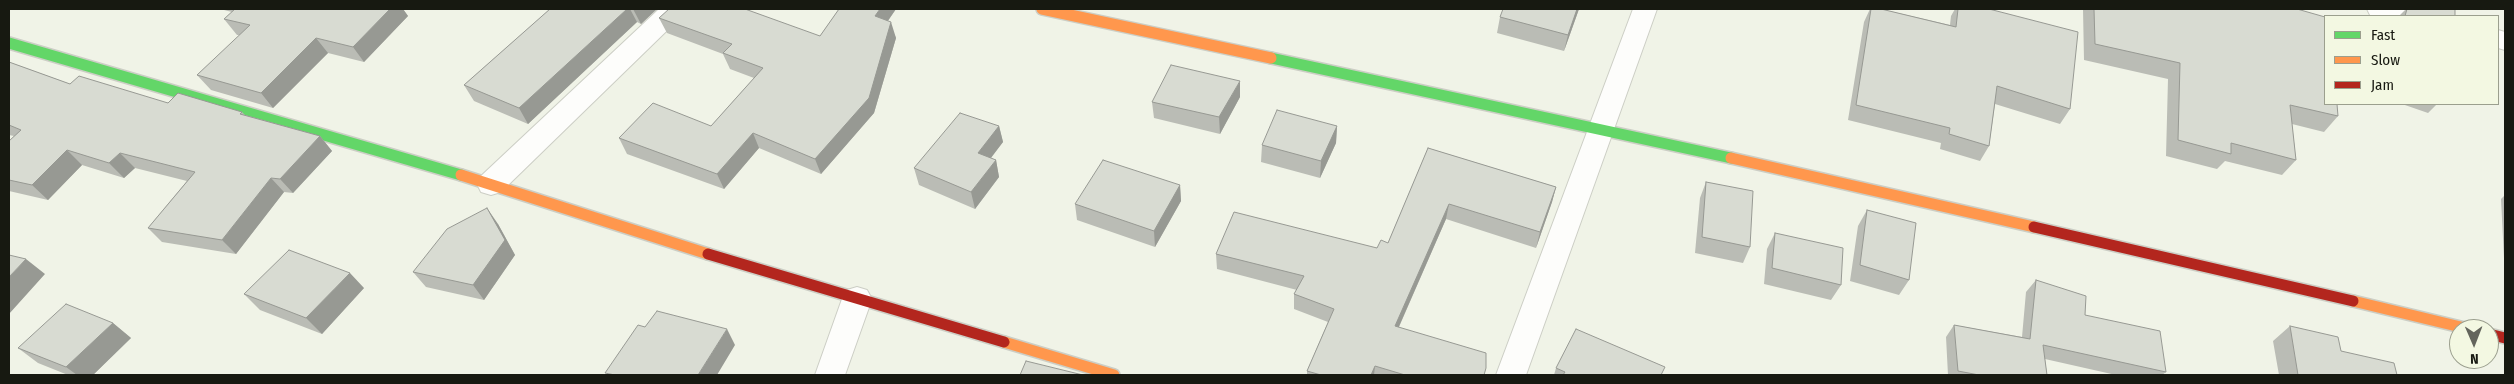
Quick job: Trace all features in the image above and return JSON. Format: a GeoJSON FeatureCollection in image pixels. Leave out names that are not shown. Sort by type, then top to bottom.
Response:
{"type":"FeatureCollection","features":[{"type":"Feature","properties":{"kind":"street"},"geometry":{"type":"LineString","coordinates":[[491,184],[674,9]]}},
{"type":"Feature","properties":{"kind":"street"},"geometry":{"type":"LineString","coordinates":[[1042,9],[1602,129],[2134,248],[2449,324]]}},
{"type":"Feature","properties":{"kind":"street"},"geometry":{"type":"LineString","coordinates":[[1511,375],[1645,9]]}},
{"type":"Feature","properties":{"kind":"street"},"geometry":{"type":"LineString","coordinates":[[2379,9],[2404,15]]}},
{"type":"Feature","properties":{"kind":"street"},"geometry":{"type":"LineString","coordinates":[[9,43],[491,184],[718,257],[1114,375]]}},
{"type":"Feature","properties":{"kind":"street"},"geometry":{"type":"LineString","coordinates":[[830,375],[857,299]]}},
{"type":"Feature","properties":{"kind":"building"},"geometry":{"type":"Polygon","coordinates":[[[235,9],[390,9],[353,47],[316,38],[261,93],[197,75],[250,25],[224,19],[235,9]]]}},
{"type":"Feature","properties":{"kind":"building"},"geometry":{"type":"Polygon","coordinates":[[[550,9],[627,9],[519,108],[464,85],[550,9]]]}},
{"type":"Feature","properties":{"kind":"building"},"geometry":{"type":"Polygon","coordinates":[[[669,9],[745,9],[820,36],[839,9],[880,9],[875,16],[891,22],[869,98],[815,159],[753,133],[717,174],[619,138],[653,103],[711,126],[763,68],[723,53],[732,44],[659,18],[669,9]]]}},
{"type":"Feature","properties":{"kind":"building"},"geometry":{"type":"Polygon","coordinates":[[[1503,9],[1577,9],[1568,35],[1500,17],[1503,9]]]}},
{"type":"Feature","properties":{"kind":"building"},"geometry":{"type":"Polygon","coordinates":[[[1871,9],[1881,9],[1956,27],[1958,9],[1989,9],[2078,32],[2070,109],[1997,86],[1989,146],[1949,134],[1950,128],[1856,105],[1871,9]]]}},
{"type":"Feature","properties":{"kind":"building"},"geometry":{"type":"Polygon","coordinates":[[[2094,9],[2297,9],[2324,17],[2324,105],[2337,105],[2338,116],[2290,105],[2296,160],[2231,143],[2231,154],[2178,140],[2180,63],[2095,44],[2094,9]]]}},
{"type":"Feature","properties":{"kind":"building"},"geometry":{"type":"Polygon","coordinates":[[[2407,9],[2455,9],[2455,15],[2405,15],[2407,9]]]}},
{"type":"Feature","properties":{"kind":"building"},"geometry":{"type":"Polygon","coordinates":[[[9,62],[70,84],[79,76],[168,103],[178,93],[242,112],[240,114],[320,136],[280,179],[271,178],[222,240],[148,228],[195,172],[120,153],[109,163],[67,150],[32,185],[9,180],[9,141],[21,130],[9,125],[9,62]]]}},
{"type":"Feature","properties":{"kind":"building"},"geometry":{"type":"Polygon","coordinates":[[[1171,65],[1240,81],[1219,117],[1152,102],[1171,65]]]}},
{"type":"Feature","properties":{"kind":"building"},"geometry":{"type":"Polygon","coordinates":[[[1277,110],[1337,126],[1321,161],[1262,145],[1277,110]]]}},
{"type":"Feature","properties":{"kind":"building"},"geometry":{"type":"Polygon","coordinates":[[[960,113],[999,126],[978,153],[996,160],[971,192],[914,168],[960,113]]]}},
{"type":"Feature","properties":{"kind":"building"},"geometry":{"type":"Polygon","coordinates":[[[1428,148],[1556,187],[1540,232],[1449,204],[1395,326],[1486,353],[1484,375],[1405,375],[1375,366],[1371,375],[1321,375],[1307,371],[1334,309],[1294,294],[1304,276],[1216,254],[1234,212],[1377,248],[1381,240],[1388,243],[1428,148]]]}},
{"type":"Feature","properties":{"kind":"building"},"geometry":{"type":"Polygon","coordinates":[[[1103,160],[1180,185],[1154,231],[1075,204],[1103,160]]]}},
{"type":"Feature","properties":{"kind":"building"},"geometry":{"type":"Polygon","coordinates":[[[1706,182],[1753,191],[1750,247],[1702,237],[1706,182]]]}},
{"type":"Feature","properties":{"kind":"building"},"geometry":{"type":"Polygon","coordinates":[[[487,208],[505,240],[473,285],[413,272],[447,229],[487,208]]]}},
{"type":"Feature","properties":{"kind":"building"},"geometry":{"type":"Polygon","coordinates":[[[1867,210],[1916,223],[1909,280],[1860,265],[1867,210]]]}},
{"type":"Feature","properties":{"kind":"building"},"geometry":{"type":"Polygon","coordinates":[[[1775,233],[1843,248],[1841,285],[1772,268],[1775,233]]]}},
{"type":"Feature","properties":{"kind":"building"},"geometry":{"type":"Polygon","coordinates":[[[289,250],[350,273],[306,318],[244,294],[289,250]]]}},
{"type":"Feature","properties":{"kind":"building"},"geometry":{"type":"Polygon","coordinates":[[[9,255],[26,259],[9,277],[9,255]]]}},
{"type":"Feature","properties":{"kind":"building"},"geometry":{"type":"Polygon","coordinates":[[[2036,280],[2086,296],[2085,315],[2160,331],[2166,372],[2043,345],[2047,375],[1979,375],[1958,371],[1954,325],[2030,339],[2036,280]]]}},
{"type":"Feature","properties":{"kind":"building"},"geometry":{"type":"Polygon","coordinates":[[[66,304],[113,323],[66,367],[18,348],[66,304]]]}},
{"type":"Feature","properties":{"kind":"building"},"geometry":{"type":"Polygon","coordinates":[[[657,311],[727,329],[698,375],[615,375],[605,373],[638,325],[645,327],[657,311]]]}},
{"type":"Feature","properties":{"kind":"building"},"geometry":{"type":"Polygon","coordinates":[[[2290,326],[2338,337],[2341,351],[2394,363],[2397,375],[2298,375],[2290,326]]]}},
{"type":"Feature","properties":{"kind":"building"},"geometry":{"type":"Polygon","coordinates":[[[1576,329],[1665,367],[1661,375],[1563,375],[1565,372],[1556,368],[1576,329]]]}},
{"type":"Feature","properties":{"kind":"building"},"geometry":{"type":"Polygon","coordinates":[[[1026,361],[1083,375],[1020,375],[1026,361]]]}},
{"type":"Feature","properties":{"kind":"traffic: fast"},"geometry":{"type":"LineString","coordinates":[[9,43],[461,175]]}},
{"type":"Feature","properties":{"kind":"traffic: fast"},"geometry":{"type":"LineString","coordinates":[[1271,58],[1731,158]]}},
{"type":"Feature","properties":{"kind":"traffic: slow"},"geometry":{"type":"LineString","coordinates":[[1042,9],[1271,58]]}},
{"type":"Feature","properties":{"kind":"traffic: slow"},"geometry":{"type":"LineString","coordinates":[[1731,158],[2034,227]]}},
{"type":"Feature","properties":{"kind":"traffic: slow"},"geometry":{"type":"LineString","coordinates":[[461,175],[708,254]]}},
{"type":"Feature","properties":{"kind":"traffic: slow"},"geometry":{"type":"LineString","coordinates":[[2353,301],[2449,324]]}},
{"type":"Feature","properties":{"kind":"traffic: slow"},"geometry":{"type":"LineString","coordinates":[[1004,342],[1114,375]]}},
{"type":"Feature","properties":{"kind":"traffic: jam"},"geometry":{"type":"LineString","coordinates":[[2034,227],[2353,301]]}},
{"type":"Feature","properties":{"kind":"traffic: jam"},"geometry":{"type":"LineString","coordinates":[[708,254],[1004,342]]}},
{"type":"Feature","properties":{"kind":"traffic: jam"},"geometry":{"type":"LineString","coordinates":[[2499,336],[2505,338]]}}]}
